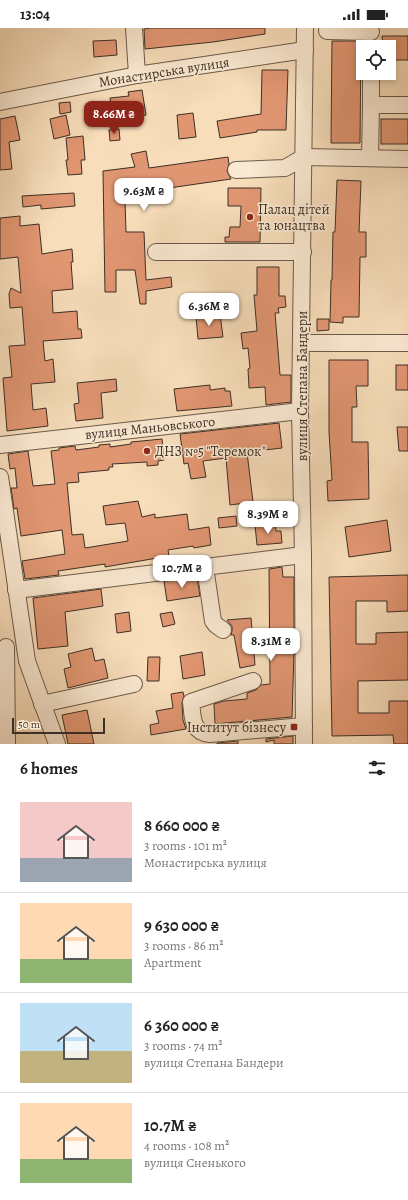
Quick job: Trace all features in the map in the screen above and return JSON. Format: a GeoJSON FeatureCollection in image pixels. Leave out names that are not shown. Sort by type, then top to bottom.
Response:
{"type":"FeatureCollection","features":[{"type":"Feature","properties":{"kind":"street"},"geometry":{"type":"LineString","coordinates":[[134,28],[137,75]]}},
{"type":"Feature","properties":{"kind":"street","name":"вулиця Степана Бандери"},"geometry":{"type":"LineString","coordinates":[[304,28],[303,252],[300,411],[303,555],[304,744]]}},
{"type":"Feature","properties":{"kind":"street"},"geometry":{"type":"LineString","coordinates":[[328,31],[372,36]]}},
{"type":"Feature","properties":{"kind":"street","name":"Монастирська вулиця"},"geometry":{"type":"LineString","coordinates":[[0,102],[137,75],[304,50]]}},
{"type":"Feature","properties":{"kind":"street"},"geometry":{"type":"LineString","coordinates":[[370,158],[371,80]]}},
{"type":"Feature","properties":{"kind":"street"},"geometry":{"type":"LineString","coordinates":[[371,105],[408,105]]}},
{"type":"Feature","properties":{"kind":"street"},"geometry":{"type":"LineString","coordinates":[[236,170],[286,168],[304,156],[408,159]]}},
{"type":"Feature","properties":{"kind":"street"},"geometry":{"type":"LineString","coordinates":[[156,252],[303,252]]}},
{"type":"Feature","properties":{"kind":"street"},"geometry":{"type":"LineString","coordinates":[[301,343],[408,343]]}},
{"type":"Feature","properties":{"kind":"street","name":"вулиця Маньовського"},"geometry":{"type":"LineString","coordinates":[[0,445],[148,427],[300,411]]}},
{"type":"Feature","properties":{"kind":"street"},"geometry":{"type":"LineString","coordinates":[[0,477],[1,497],[27,661],[57,744]]}},
{"type":"Feature","properties":{"kind":"street"},"geometry":{"type":"LineString","coordinates":[[16,590],[303,555]]}},
{"type":"Feature","properties":{"kind":"street"},"geometry":{"type":"LineString","coordinates":[[205,567],[213,621],[223,630]]}},
{"type":"Feature","properties":{"kind":"street"},"geometry":{"type":"LineString","coordinates":[[7,744],[3,647],[25,647]]}},
{"type":"Feature","properties":{"kind":"street"},"geometry":{"type":"LineString","coordinates":[[253,680],[191,702],[193,723],[197,729],[210,734],[304,726]]}},
{"type":"Feature","properties":{"kind":"street"},"geometry":{"type":"LineString","coordinates":[[42,704],[134,684]]}},
{"type":"Feature","properties":{"kind":"building"},"geometry":{"type":"Polygon","coordinates":[[[265,28],[265,34],[213,42],[145,49],[144,29],[265,28]]]}},
{"type":"Feature","properties":{"kind":"building"},"geometry":{"type":"Polygon","coordinates":[[[382,36],[408,36],[408,60],[396,60],[396,40],[382,40],[382,36]]]}},
{"type":"Feature","properties":{"kind":"building"},"geometry":{"type":"Polygon","coordinates":[[[116,40],[117,55],[94,57],[93,41],[116,40]]]}},
{"type":"Feature","properties":{"kind":"building"},"geometry":{"type":"Polygon","coordinates":[[[332,41],[356,41],[356,80],[361,80],[360,143],[331,143],[332,41]]]}},
{"type":"Feature","properties":{"kind":"building"},"geometry":{"type":"Polygon","coordinates":[[[262,70],[288,70],[286,130],[257,130],[257,132],[220,138],[217,121],[261,114],[262,70]]]}},
{"type":"Feature","properties":{"kind":"building"},"geometry":{"type":"Polygon","coordinates":[[[142,90],[146,115],[114,121],[110,98],[129,96],[128,92],[142,90]]]}},
{"type":"Feature","properties":{"kind":"building"},"geometry":{"type":"Polygon","coordinates":[[[70,102],[71,112],[60,114],[59,103],[70,102]]]}},
{"type":"Feature","properties":{"kind":"building"},"geometry":{"type":"Polygon","coordinates":[[[193,113],[196,137],[179,139],[177,115],[193,113]]]}},
{"type":"Feature","properties":{"kind":"building"},"geometry":{"type":"Polygon","coordinates":[[[66,115],[70,135],[54,139],[50,119],[66,115]]]}},
{"type":"Feature","properties":{"kind":"building"},"geometry":{"type":"Polygon","coordinates":[[[15,116],[20,140],[9,142],[12,169],[0,170],[0,119],[15,116]]]}},
{"type":"Feature","properties":{"kind":"building"},"geometry":{"type":"Polygon","coordinates":[[[381,119],[408,119],[408,144],[381,144],[381,119]]]}},
{"type":"Feature","properties":{"kind":"building"},"geometry":{"type":"Polygon","coordinates":[[[119,129],[120,140],[110,141],[109,130],[119,129]]]}},
{"type":"Feature","properties":{"kind":"building"},"geometry":{"type":"Polygon","coordinates":[[[83,136],[85,160],[81,160],[82,174],[68,175],[66,138],[83,136]]]}},
{"type":"Feature","properties":{"kind":"building"},"geometry":{"type":"Polygon","coordinates":[[[146,151],[149,168],[228,157],[229,164],[227,171],[231,179],[128,194],[125,201],[126,232],[144,232],[146,280],[171,277],[172,287],[146,291],[146,304],[140,304],[135,270],[116,270],[116,292],[105,292],[103,171],[135,167],[131,154],[146,151]]]}},
{"type":"Feature","properties":{"kind":"building"},"geometry":{"type":"Polygon","coordinates":[[[337,180],[361,181],[359,232],[366,232],[366,257],[360,257],[359,317],[343,317],[343,323],[330,322],[333,232],[335,232],[337,180]]]}},
{"type":"Feature","properties":{"kind":"building","name":"Палац дітей та юнацтва"},"geometry":{"type":"Polygon","coordinates":[[[228,188],[261,188],[260,242],[225,242],[225,237],[229,237],[230,227],[240,227],[241,206],[228,206],[228,188]]]}},
{"type":"Feature","properties":{"kind":"building"},"geometry":{"type":"Polygon","coordinates":[[[74,193],[75,206],[41,209],[41,205],[23,207],[22,196],[74,193]]]}},
{"type":"Feature","properties":{"kind":"building"},"geometry":{"type":"Polygon","coordinates":[[[20,216],[20,226],[39,224],[42,254],[72,249],[73,262],[71,262],[73,289],[52,291],[53,313],[77,311],[78,329],[81,329],[82,338],[43,341],[45,361],[53,359],[55,382],[31,384],[33,410],[46,408],[48,426],[7,431],[3,378],[12,377],[9,346],[25,345],[22,307],[10,308],[9,294],[11,288],[21,293],[18,257],[0,259],[0,218],[20,216]]]}},
{"type":"Feature","properties":{"kind":"building"},"geometry":{"type":"Polygon","coordinates":[[[257,267],[279,267],[279,296],[285,296],[286,307],[278,308],[279,313],[275,313],[280,375],[291,375],[291,402],[266,405],[265,387],[249,388],[248,369],[250,368],[248,348],[243,349],[241,333],[257,331],[254,295],[257,295],[257,267]]]}},
{"type":"Feature","properties":{"kind":"building"},"geometry":{"type":"Polygon","coordinates":[[[220,314],[223,337],[198,339],[196,317],[220,314]]]}},
{"type":"Feature","properties":{"kind":"building"},"geometry":{"type":"Polygon","coordinates":[[[317,319],[329,319],[329,330],[317,331],[317,319]]]}},
{"type":"Feature","properties":{"kind":"building"},"geometry":{"type":"Polygon","coordinates":[[[329,360],[368,360],[368,386],[356,386],[357,407],[352,407],[352,442],[368,442],[369,499],[328,501],[327,481],[332,480],[329,432],[329,360]]]}},
{"type":"Feature","properties":{"kind":"building"},"geometry":{"type":"Polygon","coordinates":[[[396,365],[408,365],[408,390],[396,390],[396,365]]]}},
{"type":"Feature","properties":{"kind":"building"},"geometry":{"type":"Polygon","coordinates":[[[116,379],[117,391],[101,393],[103,418],[76,421],[74,404],[79,403],[77,383],[116,379]]]}},
{"type":"Feature","properties":{"kind":"building"},"geometry":{"type":"Polygon","coordinates":[[[210,385],[210,390],[225,388],[225,391],[230,391],[232,406],[177,411],[174,389],[210,385]]]}},
{"type":"Feature","properties":{"kind":"building"},"geometry":{"type":"Polygon","coordinates":[[[279,423],[282,448],[247,452],[253,502],[230,505],[226,458],[203,461],[206,477],[191,479],[188,463],[184,464],[180,434],[279,423]]]}},
{"type":"Feature","properties":{"kind":"building"},"geometry":{"type":"Polygon","coordinates":[[[397,427],[408,427],[408,451],[399,451],[397,427]]]}},
{"type":"Feature","properties":{"kind":"building"},"geometry":{"type":"Polygon","coordinates":[[[162,439],[164,460],[158,461],[158,465],[147,466],[147,462],[112,464],[113,467],[109,467],[109,470],[78,473],[79,482],[67,483],[72,535],[83,534],[85,548],[128,541],[125,523],[106,525],[103,506],[138,501],[142,517],[155,514],[155,518],[187,514],[189,530],[209,527],[211,545],[168,550],[169,556],[105,567],[105,564],[58,571],[59,575],[25,579],[22,561],[65,554],[62,530],[21,536],[17,508],[14,509],[11,488],[17,488],[15,468],[10,469],[8,454],[28,451],[33,486],[55,484],[51,451],[59,450],[59,448],[75,446],[76,450],[99,447],[99,445],[110,444],[110,447],[131,444],[131,442],[162,439]]]}},
{"type":"Feature","properties":{"kind":"building"},"geometry":{"type":"Polygon","coordinates":[[[236,516],[237,526],[219,528],[218,518],[236,516]]]}},
{"type":"Feature","properties":{"kind":"building"},"geometry":{"type":"Polygon","coordinates":[[[387,520],[391,551],[349,557],[345,527],[387,520]]]}},
{"type":"Feature","properties":{"kind":"building"},"geometry":{"type":"Polygon","coordinates":[[[275,524],[276,531],[281,531],[282,543],[257,545],[255,525],[275,524]]]}},
{"type":"Feature","properties":{"kind":"building"},"geometry":{"type":"Polygon","coordinates":[[[282,567],[283,577],[294,577],[292,717],[215,724],[214,704],[224,701],[247,699],[247,693],[256,690],[261,685],[270,684],[269,569],[282,567]]]}},
{"type":"Feature","properties":{"kind":"building"},"geometry":{"type":"Polygon","coordinates":[[[408,575],[408,611],[387,612],[387,601],[356,601],[356,644],[376,644],[376,633],[408,632],[408,680],[358,681],[358,713],[389,713],[389,701],[408,701],[408,744],[394,744],[393,735],[332,736],[329,577],[408,575]]]}},
{"type":"Feature","properties":{"kind":"building"},"geometry":{"type":"Polygon","coordinates":[[[197,578],[200,596],[167,601],[164,581],[197,578]]]}},
{"type":"Feature","properties":{"kind":"building"},"geometry":{"type":"Polygon","coordinates":[[[101,589],[103,606],[65,612],[68,646],[38,649],[33,598],[101,589]]]}},
{"type":"Feature","properties":{"kind":"building"},"geometry":{"type":"Polygon","coordinates":[[[129,612],[131,631],[117,633],[115,614],[129,612]]]}},
{"type":"Feature","properties":{"kind":"building"},"geometry":{"type":"Polygon","coordinates":[[[172,612],[175,624],[163,627],[160,614],[172,612]]]}},
{"type":"Feature","properties":{"kind":"building"},"geometry":{"type":"Polygon","coordinates":[[[251,618],[255,665],[240,668],[234,635],[231,635],[232,626],[227,620],[251,618]]]}},
{"type":"Feature","properties":{"kind":"building"},"geometry":{"type":"Polygon","coordinates":[[[92,648],[95,661],[104,659],[108,678],[68,688],[64,669],[71,667],[68,654],[92,648]]]}},
{"type":"Feature","properties":{"kind":"building"},"geometry":{"type":"Polygon","coordinates":[[[202,652],[205,675],[183,679],[180,656],[202,652]]]}},
{"type":"Feature","properties":{"kind":"building"},"geometry":{"type":"Polygon","coordinates":[[[148,657],[160,657],[159,681],[147,681],[148,657]]]}},
{"type":"Feature","properties":{"kind":"building"},"geometry":{"type":"Polygon","coordinates":[[[183,692],[183,720],[186,729],[151,735],[150,725],[159,723],[156,711],[173,708],[171,694],[183,692]]]}},
{"type":"Feature","properties":{"kind":"building"},"geometry":{"type":"Polygon","coordinates":[[[87,710],[94,744],[68,744],[62,715],[87,710]]]}},
{"type":"Feature","properties":{"kind":"building"},"geometry":{"type":"Polygon","coordinates":[[[293,736],[293,744],[274,744],[274,740],[266,742],[266,739],[293,736]]]}},
{"type":"Feature","properties":{"kind":"building"},"geometry":{"type":"Polygon","coordinates":[[[238,741],[238,744],[217,744],[217,743],[238,741]]]}},
{"type":"Feature","properties":{"kind":"place","name":"Палац дітей та юнацтва"},"geometry":{"type":"Point","coordinates":[250,217]}},
{"type":"Feature","properties":{"kind":"place","name":"ДНЗ №5 \"Теремок\""},"geometry":{"type":"Point","coordinates":[147,451]}},
{"type":"Feature","properties":{"kind":"place","name":"Інститут бізнесу"},"geometry":{"type":"Point","coordinates":[294,727]}}]}
